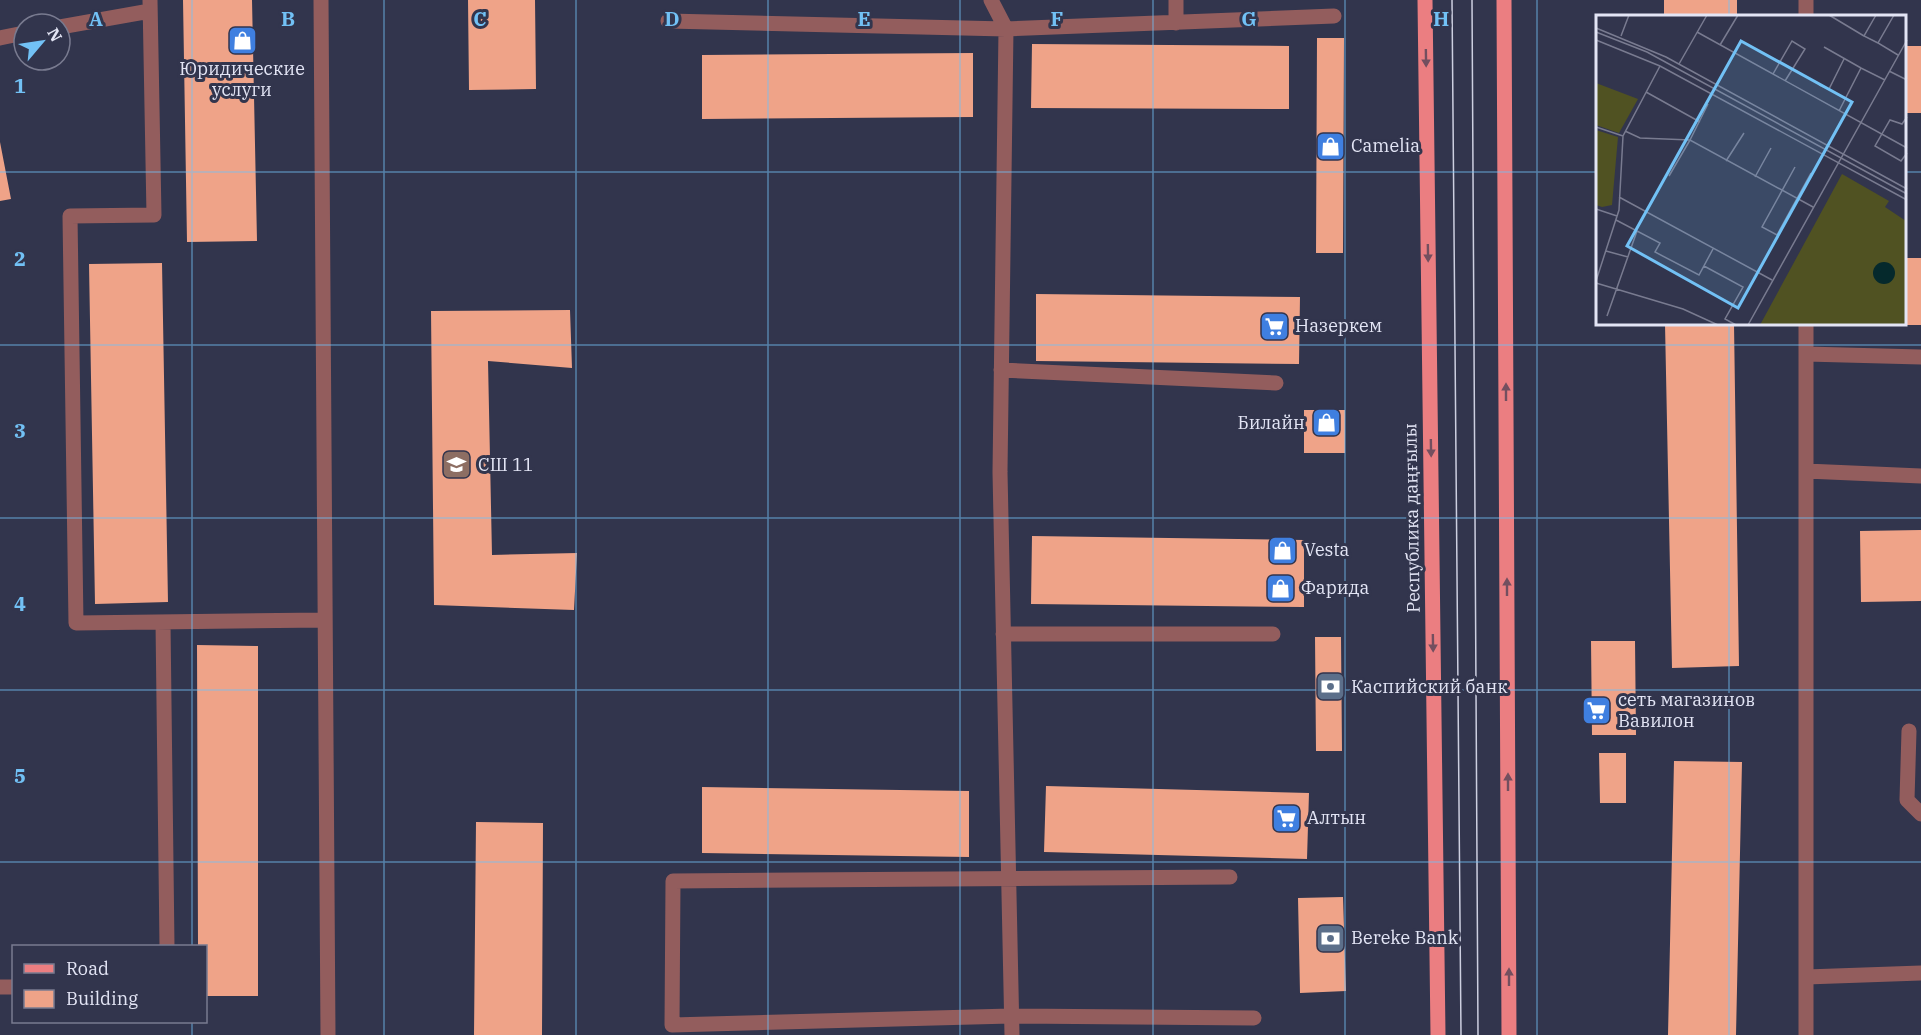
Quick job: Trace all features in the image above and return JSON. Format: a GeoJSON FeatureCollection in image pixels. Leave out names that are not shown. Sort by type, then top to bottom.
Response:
{"type":"FeatureCollection","features":[{"type":"Feature","properties":{"kind":"main road","name":"Республика даңғылы"},"geometry":{"type":"LineString","coordinates":[[1425,0],[1438,1035]]}},
{"type":"Feature","properties":{"kind":"main road"},"geometry":{"type":"LineString","coordinates":[[1504,0],[1509,1035]]}},
{"type":"Feature","properties":{"kind":"street"},"geometry":{"type":"LineString","coordinates":[[321,0],[328,1035]]}},
{"type":"Feature","properties":{"kind":"street"},"geometry":{"type":"LineString","coordinates":[[991,0],[1006,29],[1001,370],[1003,634],[1012,1035]]}},
{"type":"Feature","properties":{"kind":"street"},"geometry":{"type":"LineString","coordinates":[[1176,0],[1176,23]]}},
{"type":"Feature","properties":{"kind":"street"},"geometry":{"type":"LineString","coordinates":[[72,24],[150,5],[154,215],[70,216],[76,623],[324,620]]}},
{"type":"Feature","properties":{"kind":"street"},"geometry":{"type":"LineString","coordinates":[[669,21],[1006,29],[1334,16]]}},
{"type":"Feature","properties":{"kind":"street"},"geometry":{"type":"LineString","coordinates":[[1806,326],[1806,1035]]}},
{"type":"Feature","properties":{"kind":"street"},"geometry":{"type":"LineString","coordinates":[[1806,354],[1921,357]]}},
{"type":"Feature","properties":{"kind":"street"},"geometry":{"type":"LineString","coordinates":[[1001,370],[1275,383]]}},
{"type":"Feature","properties":{"kind":"street"},"geometry":{"type":"LineString","coordinates":[[1806,471],[1921,476]]}},
{"type":"Feature","properties":{"kind":"street"},"geometry":{"type":"LineString","coordinates":[[163,621],[167,945]]}},
{"type":"Feature","properties":{"kind":"street"},"geometry":{"type":"LineString","coordinates":[[1003,634],[1273,634]]}},
{"type":"Feature","properties":{"kind":"street"},"geometry":{"type":"LineString","coordinates":[[1909,730],[1907,800],[1921,814]]}},
{"type":"Feature","properties":{"kind":"street"},"geometry":{"type":"LineString","coordinates":[[1230,878],[673,881],[672,1025],[1011,1016],[1254,1018]]}},
{"type":"Feature","properties":{"kind":"street"},"geometry":{"type":"LineString","coordinates":[[1806,976],[1921,973]]}},
{"type":"Feature","properties":{"kind":"building"},"geometry":{"type":"Polygon","coordinates":[[[183,0],[252,0],[257,241],[187,242],[183,0]]]}},
{"type":"Feature","properties":{"kind":"building"},"geometry":{"type":"Polygon","coordinates":[[[468,0],[535,0],[536,89],[469,90],[468,0]]]}},
{"type":"Feature","properties":{"kind":"building"},"geometry":{"type":"Polygon","coordinates":[[[1664,0],[1737,0],[1737,15],[1664,15],[1664,0]]]}},
{"type":"Feature","properties":{"kind":"building","name":"Camelia"},"geometry":{"type":"Polygon","coordinates":[[[1317,38],[1344,38],[1343,253],[1316,253],[1317,38]]]}},
{"type":"Feature","properties":{"kind":"building"},"geometry":{"type":"Polygon","coordinates":[[[1032,44],[1289,46],[1289,109],[1031,108],[1032,44]]]}},
{"type":"Feature","properties":{"kind":"building"},"geometry":{"type":"Polygon","coordinates":[[[1906,46],[1921,46],[1921,113],[1906,113],[1906,46]]]}},
{"type":"Feature","properties":{"kind":"building"},"geometry":{"type":"Polygon","coordinates":[[[973,53],[973,117],[702,119],[702,55],[973,53]]]}},
{"type":"Feature","properties":{"kind":"building"},"geometry":{"type":"Polygon","coordinates":[[[0,142],[11,199],[0,201],[0,142]]]}},
{"type":"Feature","properties":{"kind":"building"},"geometry":{"type":"Polygon","coordinates":[[[1906,258],[1921,258],[1921,325],[1906,325],[1906,258]]]}},
{"type":"Feature","properties":{"kind":"building"},"geometry":{"type":"Polygon","coordinates":[[[162,263],[168,602],[95,604],[89,264],[162,263]]]}},
{"type":"Feature","properties":{"kind":"building"},"geometry":{"type":"Polygon","coordinates":[[[1036,294],[1300,297],[1299,364],[1036,361],[1036,294]]]}},
{"type":"Feature","properties":{"kind":"building"},"geometry":{"type":"Polygon","coordinates":[[[570,310],[572,368],[488,361],[492,555],[577,553],[574,610],[434,605],[431,311],[570,310]]]}},
{"type":"Feature","properties":{"kind":"building"},"geometry":{"type":"Polygon","coordinates":[[[1665,326],[1734,326],[1739,666],[1672,668],[1665,326]]]}},
{"type":"Feature","properties":{"kind":"building"},"geometry":{"type":"Polygon","coordinates":[[[1304,410],[1345,410],[1345,453],[1304,453],[1304,410]]]}},
{"type":"Feature","properties":{"kind":"building"},"geometry":{"type":"Polygon","coordinates":[[[1921,530],[1921,601],[1861,602],[1860,531],[1921,530]]]}},
{"type":"Feature","properties":{"kind":"building"},"geometry":{"type":"Polygon","coordinates":[[[1032,536],[1304,540],[1304,607],[1031,604],[1032,536]]]}},
{"type":"Feature","properties":{"kind":"building"},"geometry":{"type":"Polygon","coordinates":[[[1315,637],[1341,637],[1342,751],[1316,751],[1315,637]]]}},
{"type":"Feature","properties":{"kind":"building"},"geometry":{"type":"Polygon","coordinates":[[[1591,641],[1635,641],[1636,735],[1592,735],[1591,641]]]}},
{"type":"Feature","properties":{"kind":"building"},"geometry":{"type":"Polygon","coordinates":[[[197,645],[258,646],[258,996],[207,996],[207,945],[198,945],[197,645]]]}},
{"type":"Feature","properties":{"kind":"building"},"geometry":{"type":"Polygon","coordinates":[[[1599,753],[1626,753],[1626,803],[1600,803],[1599,753]]]}},
{"type":"Feature","properties":{"kind":"building"},"geometry":{"type":"Polygon","coordinates":[[[1674,761],[1742,762],[1736,1035],[1668,1035],[1674,761]]]}},
{"type":"Feature","properties":{"kind":"building"},"geometry":{"type":"Polygon","coordinates":[[[1046,786],[1309,793],[1307,859],[1044,852],[1046,786]]]}},
{"type":"Feature","properties":{"kind":"building"},"geometry":{"type":"Polygon","coordinates":[[[702,787],[969,791],[969,857],[702,853],[702,787]]]}},
{"type":"Feature","properties":{"kind":"building"},"geometry":{"type":"Polygon","coordinates":[[[476,822],[543,823],[542,1035],[474,1035],[476,822]]]}},
{"type":"Feature","properties":{"kind":"building"},"geometry":{"type":"Polygon","coordinates":[[[1343,897],[1346,991],[1300,993],[1298,898],[1343,897]]]}},
{"type":"Feature","properties":{"kind":"tram line"},"geometry":{"type":"LineString","coordinates":[[1452,0],[1461,1035]]}},
{"type":"Feature","properties":{"kind":"tram line"},"geometry":{"type":"LineString","coordinates":[[1472,0],[1478,1035]]}},
{"type":"Feature","properties":{"kind":"place","name":"Юридические услуги"},"geometry":{"type":"Point","coordinates":[242,40]}},
{"type":"Feature","properties":{"kind":"place","name":"Camelia"},"geometry":{"type":"Point","coordinates":[1330,146]}},
{"type":"Feature","properties":{"kind":"place","name":"Назеркем"},"geometry":{"type":"Point","coordinates":[1274,326]}},
{"type":"Feature","properties":{"kind":"place","name":"Билайн"},"geometry":{"type":"Point","coordinates":[1326,423]}},
{"type":"Feature","properties":{"kind":"place","name":"СШ 11"},"geometry":{"type":"Point","coordinates":[457,465]}},
{"type":"Feature","properties":{"kind":"place","name":"Vesta"},"geometry":{"type":"Point","coordinates":[1283,550]}},
{"type":"Feature","properties":{"kind":"place","name":"Фарида"},"geometry":{"type":"Point","coordinates":[1280,588]}},
{"type":"Feature","properties":{"kind":"place","name":"Каспийский банк"},"geometry":{"type":"Point","coordinates":[1330,687]}},
{"type":"Feature","properties":{"kind":"place","name":"сеть магазинов Вавилон"},"geometry":{"type":"Point","coordinates":[1597,710]}},
{"type":"Feature","properties":{"kind":"place","name":"Алтын"},"geometry":{"type":"Point","coordinates":[1286,818]}},
{"type":"Feature","properties":{"kind":"place","name":"Bereke Bank"},"geometry":{"type":"Point","coordinates":[1330,938]}}]}
